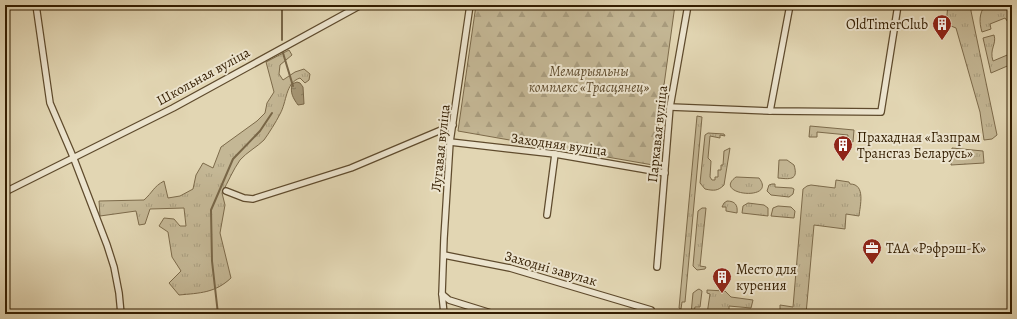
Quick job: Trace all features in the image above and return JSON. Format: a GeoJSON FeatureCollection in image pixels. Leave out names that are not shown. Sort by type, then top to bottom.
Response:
{"type":"FeatureCollection","features":[{"type":"Feature","properties":{"kind":"street"},"geometry":{"type":"LineString","coordinates":[[36,5],[50,103],[74,159],[107,245],[114,267],[121,314]]}},
{"type":"Feature","properties":{"kind":"street","name":"Школьная вуліца"},"geometry":{"type":"LineString","coordinates":[[5,192],[74,159],[172,108],[361,5]]}},
{"type":"Feature","properties":{"kind":"street","name":"Лугавая вуліца"},"geometry":{"type":"LineString","coordinates":[[444,314],[442,294],[450,142],[470,5]]}},
{"type":"Feature","properties":{"kind":"street","name":"Паркавая вуліца"},"geometry":{"type":"LineString","coordinates":[[657,267],[670,107],[688,5]]}},
{"type":"Feature","properties":{"kind":"street"},"geometry":{"type":"LineString","coordinates":[[770,111],[790,5]]}},
{"type":"Feature","properties":{"kind":"street"},"geometry":{"type":"LineString","coordinates":[[670,107],[770,111],[880,112],[898,5]]}},
{"type":"Feature","properties":{"kind":"street"},"geometry":{"type":"LineString","coordinates":[[226,191],[244,198],[253,199],[351,168],[453,125]]}},
{"type":"Feature","properties":{"kind":"street","name":"Заходняя вуліца"},"geometry":{"type":"LineString","coordinates":[[450,142],[555,154],[665,173]]}},
{"type":"Feature","properties":{"kind":"street"},"geometry":{"type":"LineString","coordinates":[[547,216],[555,154]]}},
{"type":"Feature","properties":{"kind":"street","name":"Заходні завулак"},"geometry":{"type":"LineString","coordinates":[[444,255],[510,268],[652,310]]}},
{"type":"Feature","properties":{"kind":"street"},"geometry":{"type":"LineString","coordinates":[[442,294],[449,300],[494,314]]}},
{"type":"Feature","properties":{"kind":"green space","name":"Мемарыяльны комплекс «Трасцянец»"},"geometry":{"type":"Polygon","coordinates":[[[476,5],[675,5],[653,165],[458,131],[476,5]]]}},
{"type":"Feature","properties":{"kind":"green space"},"geometry":{"type":"Polygon","coordinates":[[[948,5],[971,5],[997,135],[992,139],[984,140],[980,112],[956,28],[946,24],[948,5]]]}},
{"type":"Feature","properties":{"kind":"green space"},"geometry":{"type":"Polygon","coordinates":[[[985,5],[1012,5],[1012,21],[1008,22],[1005,18],[990,24],[991,29],[982,32],[980,18],[985,5]]]}},
{"type":"Feature","properties":{"kind":"green space"},"geometry":{"type":"Polygon","coordinates":[[[994,35],[995,41],[992,53],[993,61],[1012,53],[1012,64],[991,73],[983,38],[994,35]]]}},
{"type":"Feature","properties":{"kind":"green space"},"geometry":{"type":"Polygon","coordinates":[[[289,50],[292,55],[280,65],[279,74],[283,80],[295,72],[304,69],[310,74],[309,80],[305,83],[300,78],[295,80],[289,88],[282,109],[270,131],[264,140],[240,160],[222,193],[225,205],[220,233],[231,278],[219,287],[207,291],[179,295],[169,283],[181,271],[172,257],[168,232],[159,226],[164,218],[174,219],[180,226],[186,226],[184,208],[150,209],[145,224],[139,225],[136,211],[100,216],[99,201],[144,200],[160,183],[164,181],[168,198],[180,196],[193,189],[196,175],[203,163],[213,168],[221,147],[257,121],[265,113],[267,103],[274,92],[266,62],[289,50]]]}},
{"type":"Feature","properties":{"kind":"green space"},"geometry":{"type":"Polygon","coordinates":[[[697,116],[702,117],[685,302],[682,302],[681,309],[679,308],[697,116]]]}},
{"type":"Feature","properties":{"kind":"green space"},"geometry":{"type":"Polygon","coordinates":[[[810,126],[854,130],[853,142],[847,141],[848,135],[817,132],[817,137],[809,137],[810,126]]]}},
{"type":"Feature","properties":{"kind":"green space"},"geometry":{"type":"Polygon","coordinates":[[[708,133],[724,134],[725,136],[720,135],[720,138],[710,136],[708,158],[711,161],[710,177],[712,180],[715,180],[715,177],[718,177],[718,170],[721,170],[724,151],[730,148],[724,185],[716,190],[705,189],[700,183],[705,135],[708,133]]]}},
{"type":"Feature","properties":{"kind":"green space"},"geometry":{"type":"Polygon","coordinates":[[[952,148],[983,151],[984,163],[951,165],[952,148]]]}},
{"type":"Feature","properties":{"kind":"green space"},"geometry":{"type":"Polygon","coordinates":[[[779,160],[787,160],[794,165],[795,174],[792,178],[778,178],[779,160]]]}},
{"type":"Feature","properties":{"kind":"green space"},"geometry":{"type":"Polygon","coordinates":[[[736,177],[759,178],[762,186],[760,190],[753,193],[737,192],[732,188],[731,183],[736,177]]]}},
{"type":"Feature","properties":{"kind":"green space"},"geometry":{"type":"Polygon","coordinates":[[[836,180],[849,182],[850,184],[855,185],[860,191],[861,201],[859,216],[846,214],[845,229],[814,225],[806,314],[786,314],[786,311],[780,310],[780,305],[793,307],[803,189],[811,185],[835,188],[836,180]]]}},
{"type":"Feature","properties":{"kind":"green space"},"geometry":{"type":"Polygon","coordinates":[[[775,184],[775,187],[792,188],[794,189],[793,194],[789,197],[771,195],[767,191],[769,185],[775,184]]]}},
{"type":"Feature","properties":{"kind":"green space"},"geometry":{"type":"Polygon","coordinates":[[[727,201],[735,204],[737,213],[726,211],[726,207],[722,207],[727,201]]]}},
{"type":"Feature","properties":{"kind":"green space"},"geometry":{"type":"Polygon","coordinates":[[[748,203],[764,205],[768,208],[768,216],[742,213],[743,206],[748,203]]]}},
{"type":"Feature","properties":{"kind":"green space"},"geometry":{"type":"Polygon","coordinates":[[[778,206],[791,207],[795,211],[794,218],[771,216],[773,208],[778,206]]]}},
{"type":"Feature","properties":{"kind":"green space"},"geometry":{"type":"Polygon","coordinates":[[[702,208],[706,208],[700,266],[706,267],[705,269],[697,270],[693,266],[698,211],[702,208]]]}},
{"type":"Feature","properties":{"kind":"green space"},"geometry":{"type":"Polygon","coordinates":[[[699,289],[702,291],[700,307],[695,307],[694,312],[700,314],[691,314],[693,293],[699,289]]]}},
{"type":"Feature","properties":{"kind":"green space"},"geometry":{"type":"Polygon","coordinates":[[[707,290],[725,291],[731,297],[753,300],[751,308],[729,306],[729,314],[707,314],[710,294],[707,293],[707,290]]]}},
{"type":"Feature","properties":{"kind":"water"},"geometry":{"type":"Polygon","coordinates":[[[297,82],[303,87],[304,104],[298,105],[292,95],[292,84],[297,82]]]}},
{"type":"Feature","properties":{"kind":"waterway"},"geometry":{"type":"LineString","coordinates":[[282,5],[282,40]]}},
{"type":"Feature","properties":{"kind":"waterway"},"geometry":{"type":"LineString","coordinates":[[283,53],[293,86]]}},
{"type":"Feature","properties":{"kind":"waterway"},"geometry":{"type":"LineString","coordinates":[[218,314],[212,261],[211,210],[233,159],[260,131],[272,113]]}},
{"type":"Feature","properties":{"kind":"place","name":"OldTimerClub"},"geometry":{"type":"Point","coordinates":[942,41]}},
{"type":"Feature","properties":{"kind":"place","name":"Прахадная «Газпрам Трансгаз Беларусь»"},"geometry":{"type":"Point","coordinates":[843,162]}},
{"type":"Feature","properties":{"kind":"place","name":"ТАА «Рэфрэш-К»"},"geometry":{"type":"Point","coordinates":[872,265]}},
{"type":"Feature","properties":{"kind":"place","name":"Место для курения"},"geometry":{"type":"Point","coordinates":[722,294]}}]}
